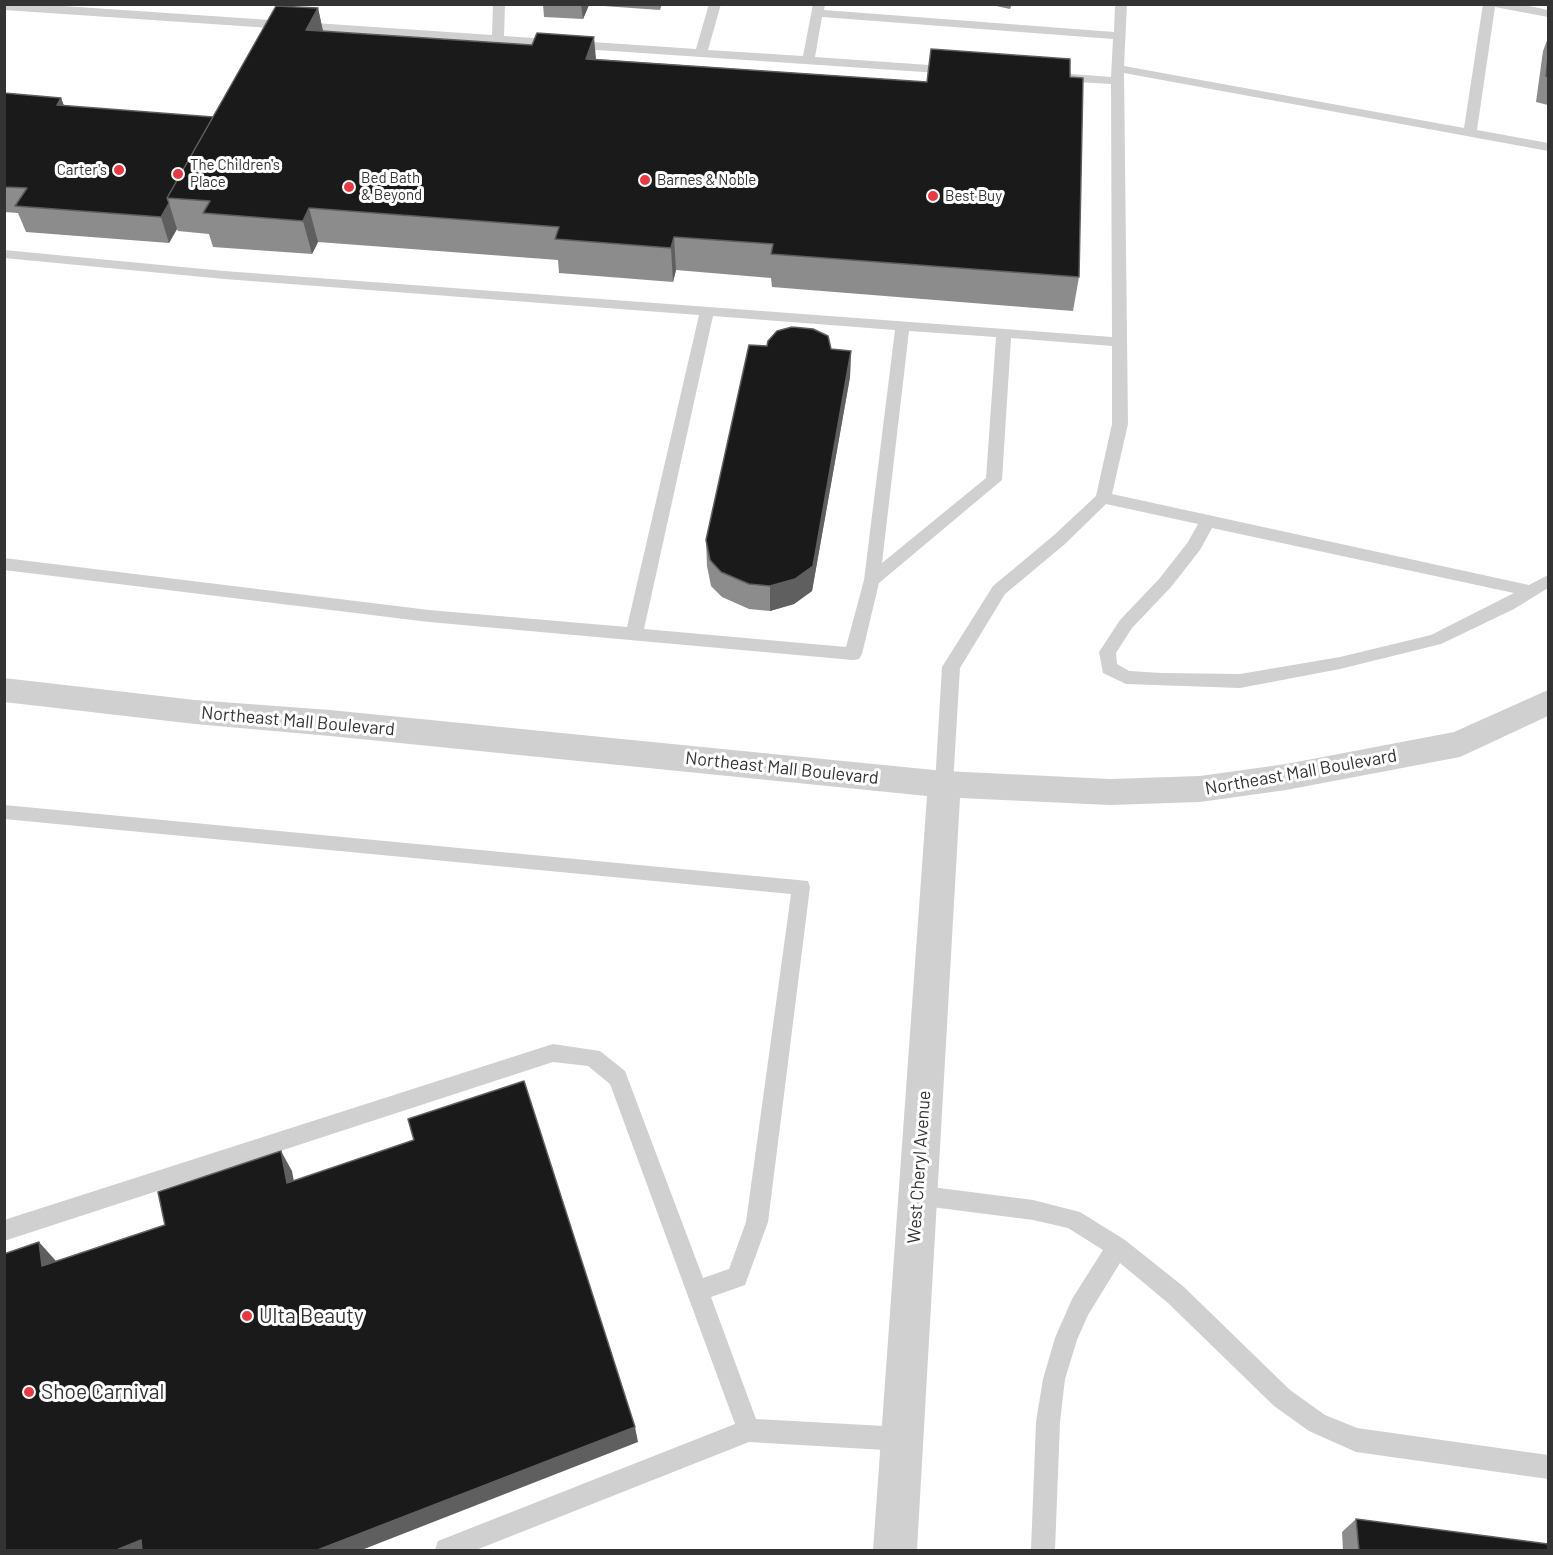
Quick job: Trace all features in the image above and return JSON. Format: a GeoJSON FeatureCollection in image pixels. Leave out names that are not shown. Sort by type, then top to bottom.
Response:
{"type":"FeatureCollection","features":[{"type":"Feature","properties":{"kind":"street","name":"Northeast Mall Boulevard"},"geometry":{"type":"LineString","coordinates":[[4,690],[195,712],[330,723],[944,784],[1110,792],[1200,789],[1253,782],[1460,744],[1548,702]]}},
{"type":"Feature","properties":{"kind":"street","name":"West Cheryl Avenue"},"geometry":{"type":"LineString","coordinates":[[895,1551],[944,784]]}},
{"type":"Feature","properties":{"kind":"lane"},"geometry":{"type":"LineString","coordinates":[[498,40],[497,10],[499,4]]}},
{"type":"Feature","properties":{"kind":"lane"},"geometry":{"type":"LineString","coordinates":[[701,53],[715,4]]}},
{"type":"Feature","properties":{"kind":"lane"},"geometry":{"type":"LineString","coordinates":[[944,784],[951,667],[999,590],[1059,540],[1103,498],[1120,424],[1117,75],[1121,4]]}},
{"type":"Feature","properties":{"kind":"lane"},"geometry":{"type":"LineString","coordinates":[[1470,132],[1489,4]]}},
{"type":"Feature","properties":{"kind":"lane"},"geometry":{"type":"LineString","coordinates":[[1498,4],[1548,13]]}},
{"type":"Feature","properties":{"kind":"lane"},"geometry":{"type":"LineString","coordinates":[[4,6],[962,71]]}},
{"type":"Feature","properties":{"kind":"lane"},"geometry":{"type":"LineString","coordinates":[[808,60],[819,9],[1119,36]]}},
{"type":"Feature","properties":{"kind":"lane"},"geometry":{"type":"LineString","coordinates":[[1045,76],[1117,75],[1470,132],[1548,147]]}},
{"type":"Feature","properties":{"kind":"lane"},"geometry":{"type":"LineString","coordinates":[[4,254],[224,275],[1120,342]]}},
{"type":"Feature","properties":{"kind":"lane"},"geometry":{"type":"LineString","coordinates":[[634,634],[707,310]]}},
{"type":"Feature","properties":{"kind":"lane"},"geometry":{"type":"LineString","coordinates":[[4,564],[429,616],[853,654],[872,580],[903,325]]}},
{"type":"Feature","properties":{"kind":"lane"},"geometry":{"type":"LineString","coordinates":[[872,580],[994,480],[1004,333]]}},
{"type":"Feature","properties":{"kind":"lane"},"geometry":{"type":"LineString","coordinates":[[1103,498],[1531,591]]}},
{"type":"Feature","properties":{"kind":"lane"},"geometry":{"type":"LineString","coordinates":[[1208,521],[1194,546],[1165,583],[1126,624],[1107,652],[1109,668],[1126,677],[1240,681],[1340,663],[1436,639],[1531,591],[1548,580]]}},
{"type":"Feature","properties":{"kind":"lane"},"geometry":{"type":"LineString","coordinates":[[4,812],[801,887],[757,1222],[737,1277],[697,1292]]}},
{"type":"Feature","properties":{"kind":"lane"},"geometry":{"type":"LineString","coordinates":[[4,1231],[553,1053],[593,1057],[618,1078],[749,1430]]}},
{"type":"Feature","properties":{"kind":"lane"},"geometry":{"type":"LineString","coordinates":[[916,1195],[1033,1210],[1072,1219],[1117,1247],[1203,1319],[1282,1398],[1317,1423],[1356,1440],[1548,1467]]}},
{"type":"Feature","properties":{"kind":"lane"},"geometry":{"type":"LineString","coordinates":[[1043,1551],[1048,1422],[1054,1379],[1066,1338],[1080,1307],[1117,1247]]}},
{"type":"Feature","properties":{"kind":"lane"},"geometry":{"type":"LineString","coordinates":[[447,1551],[749,1430],[902,1439]]}},
{"type":"Feature","properties":{"kind":"building"},"geometry":{"type":"Polygon","coordinates":[[[276,6],[318,8],[306,30],[532,45],[537,33],[594,37],[586,59],[927,82],[931,49],[1070,59],[1070,77],[1083,78],[1079,277],[771,254],[773,244],[674,237],[671,248],[555,239],[559,227],[309,208],[303,221],[203,213],[210,201],[167,198],[276,6]]]}},
{"type":"Feature","properties":{"kind":"building"},"geometry":{"type":"Polygon","coordinates":[[[4,93],[61,98],[57,105],[213,117],[167,198],[169,203],[161,217],[15,206],[27,188],[4,187],[4,93]]]}},
{"type":"Feature","properties":{"kind":"building"},"geometry":{"type":"Polygon","coordinates":[[[792,327],[813,329],[828,336],[831,349],[851,351],[813,566],[795,579],[770,586],[749,584],[721,572],[710,560],[706,540],[749,345],[767,346],[768,341],[777,331],[792,327]]]}},
{"type":"Feature","properties":{"kind":"building"},"geometry":{"type":"Polygon","coordinates":[[[524,1081],[635,1427],[315,1551],[142,1551],[141,1540],[114,1551],[4,1551],[4,1254],[39,1242],[42,1266],[165,1225],[158,1192],[281,1151],[287,1183],[414,1140],[408,1119],[524,1081]]]}},
{"type":"Feature","properties":{"kind":"building"},"geometry":{"type":"Polygon","coordinates":[[[1356,1519],[1548,1544],[1548,1551],[1359,1551],[1356,1519]]]}},
{"type":"Feature","properties":{"kind":"place","name":"Carter's"},"geometry":{"type":"Point","coordinates":[119,170]}},
{"type":"Feature","properties":{"kind":"place","name":"The Children's Place"},"geometry":{"type":"Point","coordinates":[178,174]}},
{"type":"Feature","properties":{"kind":"place","name":"Barnes & Noble"},"geometry":{"type":"Point","coordinates":[645,180]}},
{"type":"Feature","properties":{"kind":"place","name":"Bed Bath & Beyond"},"geometry":{"type":"Point","coordinates":[349,187]}},
{"type":"Feature","properties":{"kind":"place","name":"Best Buy"},"geometry":{"type":"Point","coordinates":[933,196]}},
{"type":"Feature","properties":{"kind":"place","name":"Ulta Beauty"},"geometry":{"type":"Point","coordinates":[247,1316]}},
{"type":"Feature","properties":{"kind":"place","name":"Shoe Carnival"},"geometry":{"type":"Point","coordinates":[29,1392]}}]}
